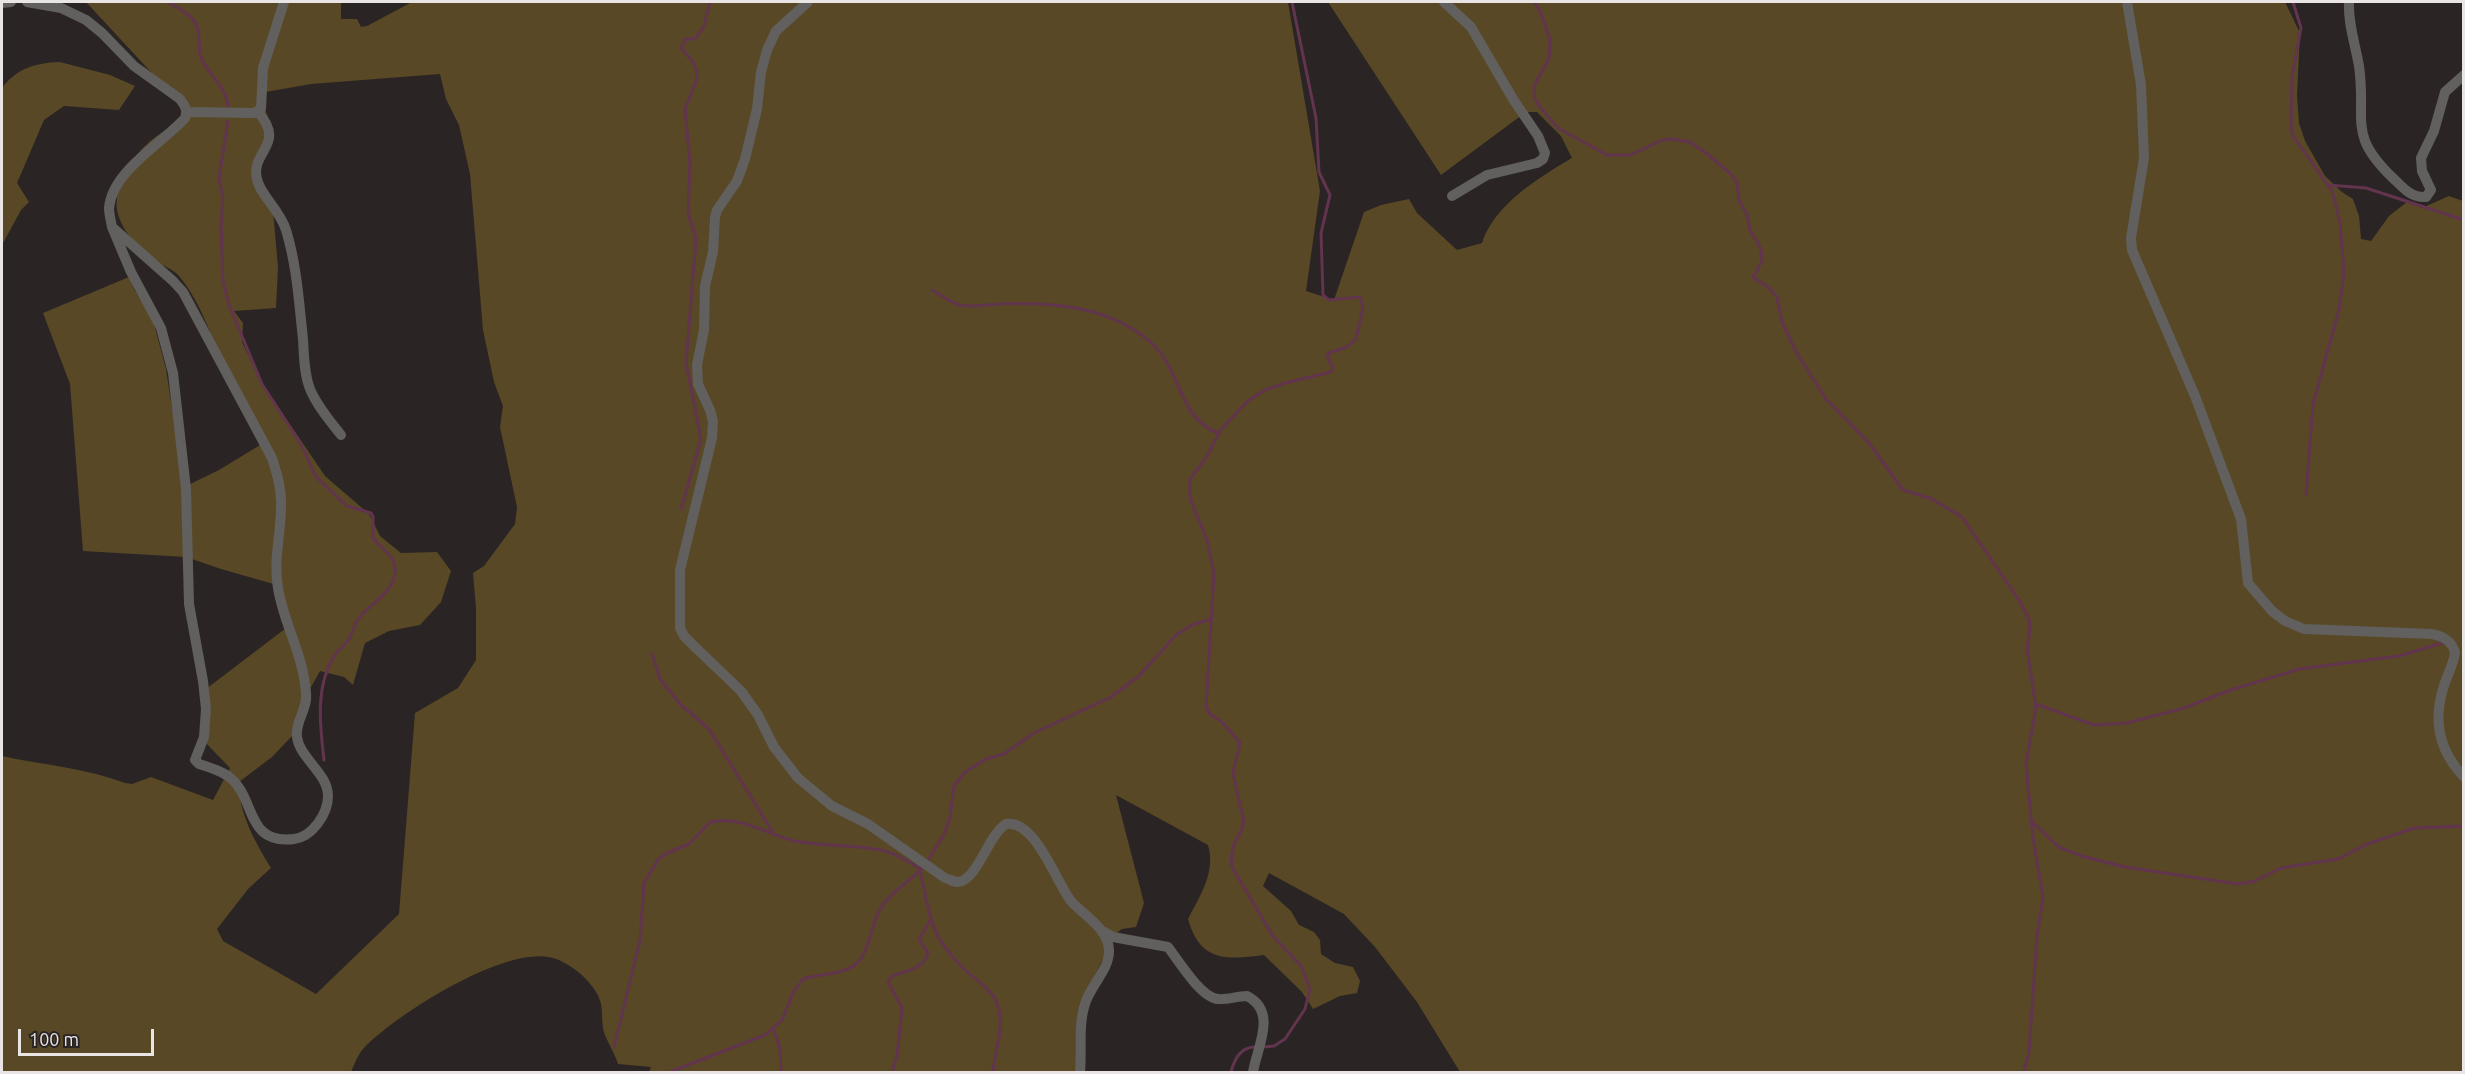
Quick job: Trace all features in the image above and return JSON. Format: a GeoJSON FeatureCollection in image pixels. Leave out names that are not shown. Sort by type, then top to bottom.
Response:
{"type":"FeatureCollection","features":[{"type":"Feature","properties":{"kind":"street"},"geometry":{"type":"LineString","coordinates":[[2,3],[11,2]]}},
{"type":"Feature","properties":{"kind":"street"},"geometry":{"type":"LineString","coordinates":[[27,2],[61,8],[86,20],[134,66],[180,99],[187,112]]}},
{"type":"Feature","properties":{"kind":"street"},"geometry":{"type":"LineString","coordinates":[[187,112],[255,114],[258,112],[263,103],[263,68],[284,2]]}},
{"type":"Feature","properties":{"kind":"street"},"geometry":{"type":"LineString","coordinates":[[808,2],[776,31],[772,39],[761,72],[757,109],[745,159],[737,181],[717,210],[715,217],[713,252],[705,286],[704,330],[697,365],[698,384],[713,421],[680,570],[680,628],[693,646],[741,691],[758,715],[785,763],[798,778],[832,806],[868,824],[934,871],[957,882],[966,879],[974,871],[988,843],[999,828],[1011,823],[1017,825],[1041,850],[1071,901],[1102,931],[1113,937],[1168,947],[1195,982],[1210,997],[1224,999],[1247,996],[1256,1002],[1262,1008],[1264,1017],[1263,1034],[1252,1072]]}},
{"type":"Feature","properties":{"kind":"street"},"geometry":{"type":"LineString","coordinates":[[1444,2],[1471,27],[1513,99],[1538,136],[1545,153],[1543,159],[1538,163],[1488,175],[1452,196]]}},
{"type":"Feature","properties":{"kind":"street"},"geometry":{"type":"LineString","coordinates":[[2127,2],[2140,85],[2144,158],[2131,238],[2132,250],[2195,396],[2241,519],[2248,583],[2272,611],[2285,621],[2304,629],[2432,634],[2447,640],[2454,648],[2455,654],[2438,708],[2438,725],[2446,754],[2463,777]]}},
{"type":"Feature","properties":{"kind":"street"},"geometry":{"type":"LineString","coordinates":[[2349,2],[2350,28],[2358,65],[2362,135],[2376,162],[2414,196],[2426,196],[2431,190],[2422,171],[2421,158],[2434,131],[2445,92],[2463,75]]}},
{"type":"Feature","properties":{"kind":"street"},"geometry":{"type":"LineString","coordinates":[[112,227],[173,280],[183,292],[272,458],[282,506],[276,556],[278,589],[300,654],[306,693],[306,706],[297,727],[297,735],[303,753],[322,780],[328,795],[327,805],[319,822],[301,837],[278,839],[264,834],[258,828],[242,794],[229,777],[195,760],[204,737],[206,708],[204,681],[189,604],[186,489],[173,373],[161,328],[131,272],[112,227],[109,209],[119,184],[144,154],[179,125],[187,112]]}},
{"type":"Feature","properties":{"kind":"street"},"geometry":{"type":"LineString","coordinates":[[258,112],[268,125],[270,135],[258,166],[257,181],[282,219],[290,246],[296,277],[307,379],[318,404],[341,435]]}},
{"type":"Feature","properties":{"kind":"street"},"geometry":{"type":"LineString","coordinates":[[1080,1072],[1085,1004],[1108,957],[1107,940],[1102,931]]}},
{"type":"Feature","properties":{"kind":"shaded area"},"geometry":{"type":"Polygon","coordinates":[[[86,2],[341,2],[341,19],[357,19],[361,27],[412,2],[1288,2],[1320,191],[1306,291],[1334,300],[1364,212],[1381,205],[1409,199],[1417,213],[1457,250],[1482,243],[1496,216],[1507,205],[1545,174],[1572,158],[1561,136],[1537,112],[1526,112],[1441,175],[1328,2],[2285,2],[2300,33],[2297,95],[2299,123],[2305,141],[2325,176],[2353,199],[2359,216],[2361,239],[2371,241],[2389,216],[2407,202],[2422,208],[2449,196],[2463,201],[2463,1072],[1460,1072],[1417,1002],[1375,947],[1344,914],[1269,873],[1263,886],[1291,911],[1299,925],[1314,932],[1320,940],[1321,954],[1335,963],[1353,967],[1360,981],[1357,993],[1340,996],[1313,1009],[1302,992],[1264,955],[1238,958],[1216,955],[1207,951],[1193,933],[1188,919],[1206,883],[1210,865],[1208,845],[1116,795],[1144,903],[1136,927],[1122,929],[1114,935],[1086,995],[1081,1072],[649,1072],[651,1067],[618,1064],[604,1031],[600,999],[584,977],[559,960],[548,957],[528,957],[477,973],[424,1002],[379,1034],[362,1050],[351,1072],[2,1072],[2,756],[80,770],[132,784],[151,777],[213,800],[230,768],[203,740],[206,689],[290,625],[277,585],[186,557],[83,551],[70,384],[43,313],[129,277],[153,320],[166,369],[184,487],[219,470],[265,442],[230,379],[200,309],[187,287],[177,274],[149,256],[134,242],[119,217],[118,192],[132,163],[150,141],[183,117],[187,111],[86,2]],[[440,74],[311,84],[260,93],[272,131],[256,162],[273,211],[278,267],[276,308],[234,311],[243,323],[242,342],[262,383],[325,476],[369,514],[380,536],[401,553],[437,552],[451,571],[441,602],[420,625],[389,631],[365,643],[353,685],[344,677],[320,671],[300,707],[293,735],[272,757],[239,782],[239,794],[245,816],[271,868],[248,889],[217,929],[223,941],[316,994],[399,914],[415,713],[458,688],[476,660],[473,573],[484,566],[515,524],[517,507],[500,427],[503,406],[494,382],[483,330],[470,174],[459,125],[446,99],[440,74]]]}},
{"type":"Feature","properties":{"kind":"shaded area"},"geometry":{"type":"Polygon","coordinates":[[[60,62],[110,75],[135,86],[119,110],[64,106],[44,120],[17,183],[29,202],[21,210],[2,245],[2,88],[20,71],[42,64],[60,62]]]}},
{"type":"Feature","properties":{"kind":"waterway"},"geometry":{"type":"LineString","coordinates":[[167,2],[185,12],[194,21],[198,30],[201,57],[224,92],[228,106]]}},
{"type":"Feature","properties":{"kind":"waterway"},"geometry":{"type":"LineString","coordinates":[[681,509],[701,439],[686,363],[696,239],[688,213],[690,164],[685,109],[696,81],[697,72],[693,62],[681,48],[686,39],[695,39],[704,26],[710,2]]}},
{"type":"Feature","properties":{"kind":"waterway"},"geometry":{"type":"LineString","coordinates":[[1262,1047],[1274,1046],[1285,1039],[1305,1009],[1310,989],[1301,966],[1272,935],[1232,867],[1233,847],[1244,822],[1233,773],[1240,743],[1222,722],[1210,714],[1206,707],[1214,573],[1207,540],[1190,499],[1190,479],[1206,458],[1221,429],[1249,400],[1265,390],[1285,383],[1331,372],[1333,368],[1327,356],[1329,353],[1347,347],[1356,339],[1363,308],[1360,297],[1329,300],[1323,295],[1321,233],[1330,195],[1319,172],[1316,118],[1292,2]]}},
{"type":"Feature","properties":{"kind":"waterway"},"geometry":{"type":"LineString","coordinates":[[1534,2],[1540,11],[1550,40],[1549,59],[1534,86],[1535,99],[1539,106],[1558,128],[1607,155],[1631,155],[1662,140],[1672,139],[1690,142],[1732,175],[1737,183],[1739,200],[1747,215],[1750,230],[1761,249],[1762,261],[1753,277],[1777,297],[1782,322],[1796,352],[1826,399],[1869,443],[1903,490],[1932,499],[1962,517],[2019,600],[2029,619],[2030,631],[2027,648],[2036,708],[2026,764],[2033,838],[2043,897],[2037,936],[2029,1052],[2024,1072]]}},
{"type":"Feature","properties":{"kind":"waterway"},"geometry":{"type":"LineString","coordinates":[[2293,2],[2301,28],[2292,77],[2291,129],[2293,136],[2332,191],[2340,222],[2344,274],[2339,310],[2313,404],[2306,495]]}},
{"type":"Feature","properties":{"kind":"waterway"},"geometry":{"type":"LineString","coordinates":[[228,121],[219,178],[223,198],[221,225],[223,281],[229,305],[262,384],[302,446],[316,477],[347,506],[371,513],[373,538],[391,558],[395,567],[394,579],[390,586],[359,618],[349,639],[334,656],[328,668],[320,707],[324,760]]}},
{"type":"Feature","properties":{"kind":"waterway"},"geometry":{"type":"LineString","coordinates":[[2328,185],[2366,188],[2464,220]]}},
{"type":"Feature","properties":{"kind":"waterway"},"geometry":{"type":"LineString","coordinates":[[932,290],[965,306],[1045,304],[1077,308],[1122,323],[1151,342],[1170,368],[1191,411],[1198,420],[1218,433]]}},
{"type":"Feature","properties":{"kind":"waterway"},"geometry":{"type":"LineString","coordinates":[[927,862],[944,834],[950,818],[954,786],[965,772],[986,759],[1004,754],[1034,733],[1111,697],[1139,676],[1176,635],[1192,625],[1211,619]]}},
{"type":"Feature","properties":{"kind":"waterway"},"geometry":{"type":"LineString","coordinates":[[2036,704],[2094,725],[2127,723],[2184,708],[2228,691],[2299,669],[2399,656],[2442,643]]}},
{"type":"Feature","properties":{"kind":"waterway"},"geometry":{"type":"LineString","coordinates":[[652,654],[660,679],[680,704],[709,729],[772,831]]}},
{"type":"Feature","properties":{"kind":"waterway"},"geometry":{"type":"LineString","coordinates":[[614,1047],[640,941],[644,883],[658,860],[665,854],[689,844],[710,822],[720,820],[741,823],[791,840],[815,844],[876,849],[888,852],[921,869]]}},
{"type":"Feature","properties":{"kind":"waterway"},"geometry":{"type":"LineString","coordinates":[[2032,822],[2059,847],[2081,856],[2125,867],[2238,884],[2255,881],[2281,868],[2338,859],[2367,844],[2414,828],[2464,826]]}},
{"type":"Feature","properties":{"kind":"waterway"},"geometry":{"type":"LineString","coordinates":[[670,1072],[765,1035],[782,1020],[793,993],[803,979],[837,972],[856,964],[866,948],[882,906],[923,867]]}},
{"type":"Feature","properties":{"kind":"waterway"},"geometry":{"type":"LineString","coordinates":[[920,871],[936,933],[962,967],[995,999],[1000,1026],[993,1072]]}},
{"type":"Feature","properties":{"kind":"waterway"},"geometry":{"type":"LineString","coordinates":[[892,1072],[897,1056],[902,1008],[888,982],[892,976],[914,969],[923,963],[928,953],[919,939],[930,921]]}},
{"type":"Feature","properties":{"kind":"waterway"},"geometry":{"type":"LineString","coordinates":[[773,1028],[780,1048],[781,1072]]}},
{"type":"Feature","properties":{"kind":"waterway"},"geometry":{"type":"LineString","coordinates":[[1231,1072],[1236,1059],[1242,1052],[1255,1047]]}}]}
